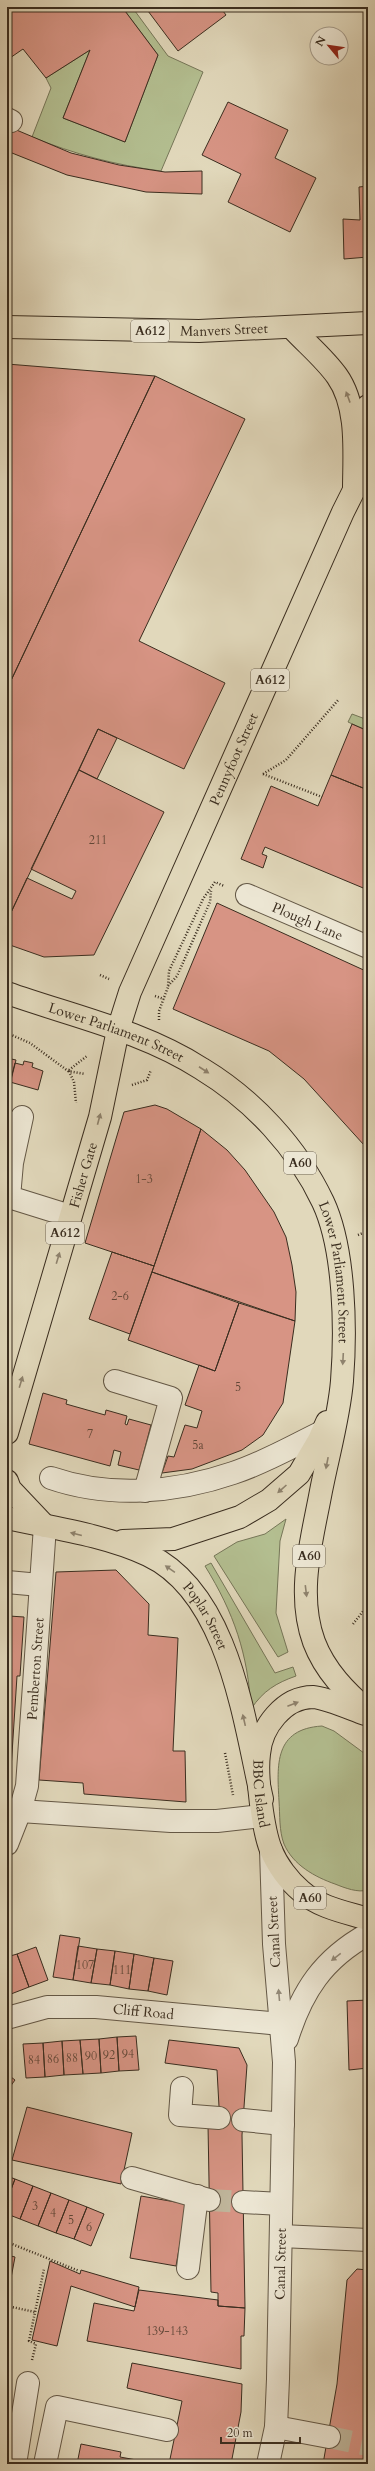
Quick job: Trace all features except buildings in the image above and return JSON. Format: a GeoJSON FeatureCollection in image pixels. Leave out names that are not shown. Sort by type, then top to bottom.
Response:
{"type":"FeatureCollection","features":[{"type":"Feature","properties":{"kind":"main road","name":"Manvers Street"},"geometry":{"type":"LineString","coordinates":[[7,328],[114,331],[293,329],[368,323]]}},
{"type":"Feature","properties":{"kind":"main road","name":"Pennyfoot Street"},"geometry":{"type":"LineString","coordinates":[[293,329],[337,375],[350,403],[354,450],[354,490]]}},
{"type":"Feature","properties":{"kind":"main road","name":"Pennyfoot Street"},"geometry":{"type":"LineString","coordinates":[[354,450],[368,406]]}},
{"type":"Feature","properties":{"kind":"main road","name":"Pennyfoot Street"},"geometry":{"type":"LineString","coordinates":[[118,1030],[141,963],[269,683],[354,490],[368,470]]}},
{"type":"Feature","properties":{"kind":"main road","name":"Lower Parliament Street"},"geometry":{"type":"LineString","coordinates":[[7,993],[118,1030],[175,1053],[222,1082],[262,1116],[306,1171],[324,1203],[338,1251],[344,1335],[342,1383],[304,1578],[311,1629],[315,1644],[339,1685],[368,1712]]}},
{"type":"Feature","properties":{"kind":"main road","name":"Fisher Gate"},"geometry":{"type":"LineString","coordinates":[[7,1433],[100,1117],[118,1030]]}},
{"type":"Feature","properties":{"kind":"main road"},"geometry":{"type":"LineString","coordinates":[[106,1541],[173,1540],[240,1516],[269,1500],[299,1474],[322,1432],[342,1383]]}},
{"type":"Feature","properties":{"kind":"main road"},"geometry":{"type":"LineString","coordinates":[[7,1481],[10,1489],[45,1526]]}},
{"type":"Feature","properties":{"kind":"main road","name":"A60"},"geometry":{"type":"LineString","coordinates":[[7,1518],[45,1526]]}},
{"type":"Feature","properties":{"kind":"main road","name":"Poplar Street"},"geometry":{"type":"LineString","coordinates":[[45,1526],[106,1541],[148,1555],[173,1570],[205,1609],[218,1633],[240,1701],[262,1808]]}},
{"type":"Feature","properties":{"kind":"main road","name":"BBC Island"},"geometry":{"type":"LineString","coordinates":[[368,1716],[313,1698],[290,1704],[279,1711],[272,1721],[259,1754],[262,1808],[271,1850],[285,1874],[317,1903],[368,1919]]}},
{"type":"Feature","properties":{"kind":"street","name":"Plough Lane"},"geometry":{"type":"LineString","coordinates":[[247,895],[368,948]]}},
{"type":"Feature","properties":{"kind":"street"},"geometry":{"type":"LineString","coordinates":[[22,1117],[22,1125],[12,1163],[8,1200],[70,1216]]}},
{"type":"Feature","properties":{"kind":"street"},"geometry":{"type":"LineString","coordinates":[[115,1381],[171,1398],[145,1491]]}},
{"type":"Feature","properties":{"kind":"street"},"geometry":{"type":"LineString","coordinates":[[50,1478],[68,1484],[98,1489],[145,1491],[192,1484],[233,1473],[322,1432]]}},
{"type":"Feature","properties":{"kind":"street","name":"Pemberton Street"},"geometry":{"type":"LineString","coordinates":[[7,1844],[20,1811],[27,1786],[45,1526]]}},
{"type":"Feature","properties":{"kind":"street"},"geometry":{"type":"LineString","coordinates":[[7,1582],[40,1585]]}},
{"type":"Feature","properties":{"kind":"street"},"geometry":{"type":"LineString","coordinates":[[20,1811],[171,1821],[217,1821],[237,1819],[262,1808]]}},
{"type":"Feature","properties":{"kind":"street","name":"Canal Street"},"geometry":{"type":"LineString","coordinates":[[268,2464],[276,2427],[284,2124],[284,2062],[274,1944],[271,1850]]}},
{"type":"Feature","properties":{"kind":"street","name":"Canal Street"},"geometry":{"type":"LineString","coordinates":[[284,2062],[287,2040],[296,2009],[312,1984],[324,1966],[368,1934]]}},
{"type":"Feature","properties":{"kind":"street","name":"Cliff Road"},"geometry":{"type":"LineString","coordinates":[[7,2018],[47,2007],[96,2007],[281,2024]]}},
{"type":"Feature","properties":{"kind":"street"},"geometry":{"type":"LineString","coordinates":[[182,2088],[180,2115],[219,2118]]}},
{"type":"Feature","properties":{"kind":"street"},"geometry":{"type":"LineString","coordinates":[[243,2120],[284,2124]]}},
{"type":"Feature","properties":{"kind":"street"},"geometry":{"type":"LineString","coordinates":[[132,2178],[203,2198],[188,2268]]}},
{"type":"Feature","properties":{"kind":"street"},"geometry":{"type":"LineString","coordinates":[[243,2202],[281,2204]]}},
{"type":"Feature","properties":{"kind":"street"},"geometry":{"type":"LineString","coordinates":[[282,2236],[368,2240]]}},
{"type":"Feature","properties":{"kind":"street"},"geometry":{"type":"LineString","coordinates":[[15,2464],[28,2383]]}},
{"type":"Feature","properties":{"kind":"street"},"geometry":{"type":"LineString","coordinates":[[45,2464],[57,2407],[167,2430]]}},
{"type":"Feature","properties":{"kind":"street"},"geometry":{"type":"LineString","coordinates":[[276,2427],[329,2436]]}},
{"type":"Feature","properties":{"kind":"path"},"geometry":{"type":"LineString","coordinates":[[322,797],[263,774],[286,760],[339,699]]}},
{"type":"Feature","properties":{"kind":"path"},"geometry":{"type":"LineString","coordinates":[[168,987],[177,976],[207,909],[211,891],[215,882]]}},
{"type":"Feature","properties":{"kind":"path"},"geometry":{"type":"LineString","coordinates":[[159,1011],[168,987],[169,971],[203,899],[211,891]]}},
{"type":"Feature","properties":{"kind":"path"},"geometry":{"type":"LineString","coordinates":[[7,1033],[30,1043],[68,1071],[74,1082],[77,1111]]}},
{"type":"Feature","properties":{"kind":"path"},"geometry":{"type":"LineString","coordinates":[[353,1624],[368,1605]]}},
{"type":"Feature","properties":{"kind":"path"},"geometry":{"type":"LineString","coordinates":[[224,1749],[237,1819]]}},
{"type":"Feature","properties":{"kind":"path"},"geometry":{"type":"LineString","coordinates":[[7,2242],[79,2271]]}},
{"type":"Feature","properties":{"kind":"path"},"geometry":{"type":"LineString","coordinates":[[28,2383],[36,2344],[28,2341],[44,2269]]}},
{"type":"Feature","properties":{"kind":"path"},"geometry":{"type":"LineString","coordinates":[[7,2306],[35,2312]]}},
{"type":"Feature","properties":{"kind":"green space"},"geometry":{"type":"Polygon","coordinates":[[[122,7],[132,7],[168,56],[203,72],[161,171],[127,166],[95,158],[63,149],[32,137],[51,88],[46,78],[90,50],[63,118],[125,142],[158,55],[122,7]]]}},
{"type":"Feature","properties":{"kind":"green space"},"geometry":{"type":"Polygon","coordinates":[[[352,714],[368,720],[368,731],[348,722],[352,714]]]}},
{"type":"Feature","properties":{"kind":"green space"},"geometry":{"type":"Polygon","coordinates":[[[286,1519],[280,1541],[276,1613],[288,1652],[278,1657],[214,1556],[237,1542],[265,1534],[286,1519]]]}},
{"type":"Feature","properties":{"kind":"green space"},"geometry":{"type":"Polygon","coordinates":[[[211,1563],[275,1673],[293,1667],[296,1676],[270,1688],[260,1697],[251,1709],[247,1670],[243,1652],[232,1617],[205,1566],[211,1563]]]}},
{"type":"Feature","properties":{"kind":"green space"},"geometry":{"type":"Polygon","coordinates":[[[322,1726],[334,1731],[368,1756],[368,1890],[360,1891],[347,1888],[312,1874],[293,1858],[282,1839],[278,1775],[282,1751],[287,1742],[295,1734],[306,1729],[322,1726]]]}},
{"type":"Feature","properties":{"kind":"tunnel"},"geometry":{"type":"LineString","coordinates":[[209,2200],[243,2202]]}},
{"type":"Feature","properties":{"kind":"tunnel"},"geometry":{"type":"LineString","coordinates":[[329,2437],[368,2445]]}}]}
